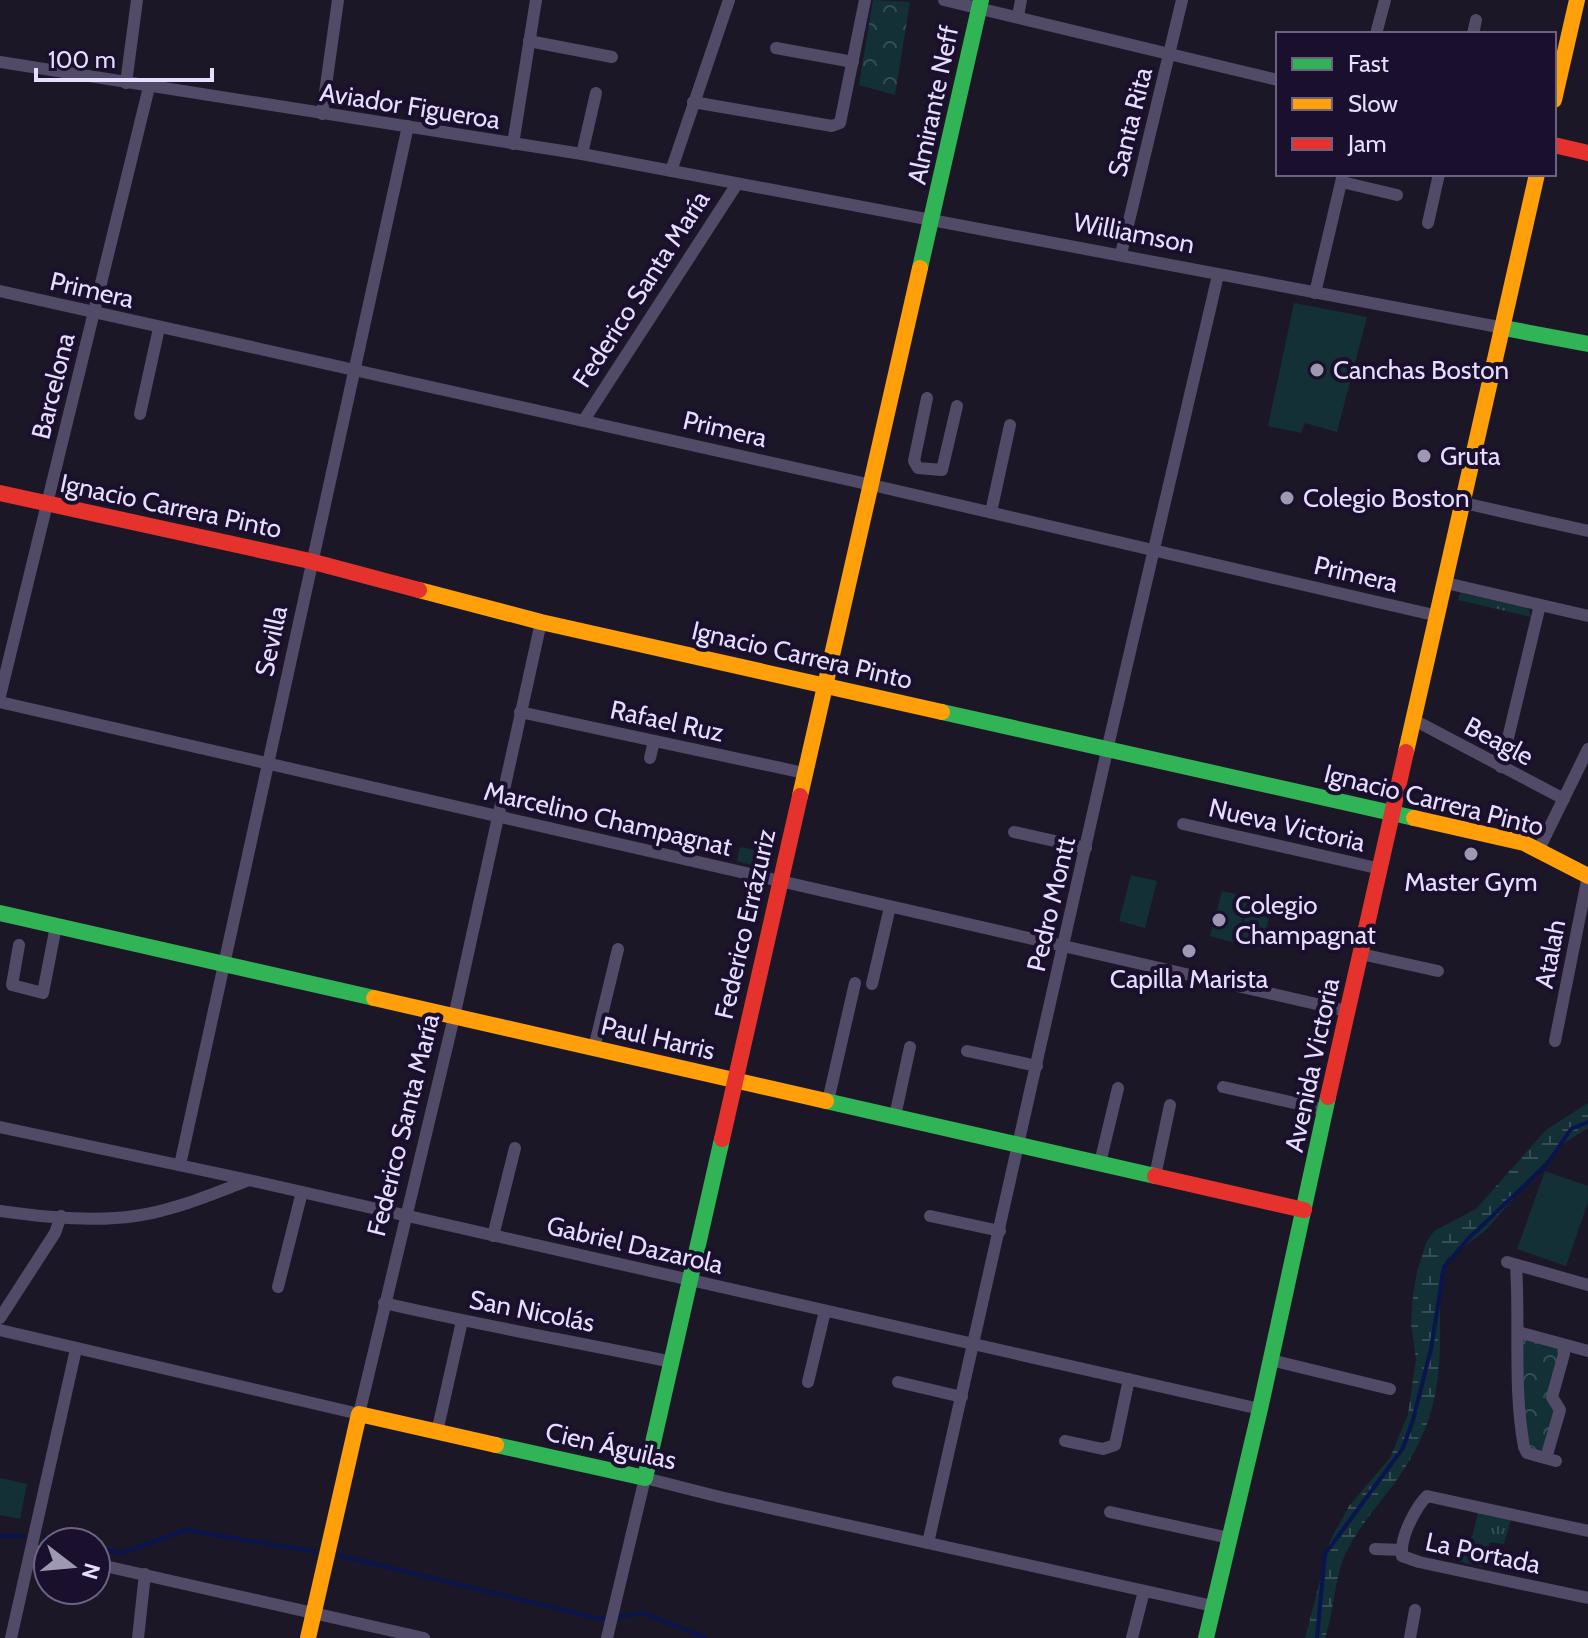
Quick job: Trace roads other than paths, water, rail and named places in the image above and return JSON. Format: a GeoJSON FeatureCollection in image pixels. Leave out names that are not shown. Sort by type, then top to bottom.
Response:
{"type":"FeatureCollection","features":[{"type":"Feature","properties":{"kind":"street"},"geometry":{"type":"LineString","coordinates":[[126,83],[137,0]]}},
{"type":"Feature","properties":{"kind":"street"},"geometry":{"type":"LineString","coordinates":[[322,114],[338,0]]}},
{"type":"Feature","properties":{"kind":"street"},"geometry":{"type":"LineString","coordinates":[[513,144],[536,0]]}},
{"type":"Feature","properties":{"kind":"street"},"geometry":{"type":"LineString","coordinates":[[671,171],[729,0]]}},
{"type":"Feature","properties":{"kind":"street"},"geometry":{"type":"LineString","coordinates":[[693,102],[832,126],[840,123],[865,0]]}},
{"type":"Feature","properties":{"kind":"street"},"geometry":{"type":"LineString","coordinates":[[944,0],[980,4],[1169,55],[1276,80]]}},
{"type":"Feature","properties":{"kind":"street"},"geometry":{"type":"LineString","coordinates":[[1018,16],[1021,0]]}},
{"type":"Feature","properties":{"kind":"street","name":"Santa Rita"},"geometry":{"type":"LineString","coordinates":[[1121,254],[1182,0]]}},
{"type":"Feature","properties":{"kind":"street"},"geometry":{"type":"LineString","coordinates":[[1377,32],[1385,0]]}},
{"type":"Feature","properties":{"kind":"street"},"geometry":{"type":"LineString","coordinates":[[1556,91],[1577,0]]}},
{"type":"Feature","properties":{"kind":"street","name":"Almirante Neff"},"geometry":{"type":"LineString","coordinates":[[931,221],[980,4]]}},
{"type":"Feature","properties":{"kind":"street"},"geometry":{"type":"LineString","coordinates":[[1473,32],[1476,20]]}},
{"type":"Feature","properties":{"kind":"street"},"geometry":{"type":"LineString","coordinates":[[529,41],[612,57]]}},
{"type":"Feature","properties":{"kind":"street"},"geometry":{"type":"LineString","coordinates":[[776,48],[853,62]]}},
{"type":"Feature","properties":{"kind":"street","name":"Aviador Figueroa"},"geometry":{"type":"LineString","coordinates":[[0,62],[582,154],[671,171]]}},
{"type":"Feature","properties":{"kind":"street","name":"Barcelona"},"geometry":{"type":"LineString","coordinates":[[0,699],[149,87]]}},
{"type":"Feature","properties":{"kind":"street"},"geometry":{"type":"LineString","coordinates":[[582,154],[596,93]]}},
{"type":"Feature","properties":{"kind":"street","name":"Sevilla"},"geometry":{"type":"LineString","coordinates":[[180,1165],[310,561],[408,126]]}},
{"type":"Feature","properties":{"kind":"street"},"geometry":{"type":"LineString","coordinates":[[1556,145],[1588,153]]}},
{"type":"Feature","properties":{"kind":"street","name":"Williamson"},"geometry":{"type":"LineString","coordinates":[[671,171],[1588,344]]}},
{"type":"Feature","properties":{"kind":"street"},"geometry":{"type":"LineString","coordinates":[[1428,223],[1439,176]]}},
{"type":"Feature","properties":{"kind":"street","name":"Avenida Victoria"},"geometry":{"type":"LineString","coordinates":[[1206,1638],[1537,176]]}},
{"type":"Feature","properties":{"kind":"street"},"geometry":{"type":"LineString","coordinates":[[1315,293],[1342,178],[1397,195]]}},
{"type":"Feature","properties":{"kind":"street","name":"Federico Santa María"},"geometry":{"type":"LineString","coordinates":[[584,420],[737,184]]}},
{"type":"Feature","properties":{"kind":"street","name":"Federico Errázuriz"},"geometry":{"type":"LineString","coordinates":[[607,1638],[931,221]]}},
{"type":"Feature","properties":{"kind":"street","name":"Pedro Montt"},"geometry":{"type":"LineString","coordinates":[[928,1543],[1218,275]]}},
{"type":"Feature","properties":{"kind":"street","name":"Primera"},"geometry":{"type":"LineString","coordinates":[[0,291],[584,420],[1438,616]]}},
{"type":"Feature","properties":{"kind":"street"},"geometry":{"type":"LineString","coordinates":[[140,414],[159,328]]}},
{"type":"Feature","properties":{"kind":"street"},"geometry":{"type":"LineString","coordinates":[[927,398],[914,461],[918,468],[940,472],[957,406]]}},
{"type":"Feature","properties":{"kind":"street"},"geometry":{"type":"LineString","coordinates":[[991,512],[1010,425]]}},
{"type":"Feature","properties":{"kind":"street"},"geometry":{"type":"LineString","coordinates":[[928,498],[934,471]]}},
{"type":"Feature","properties":{"kind":"street","name":"Ignacio Carrera Pinto"},"geometry":{"type":"LineString","coordinates":[[0,493],[310,561],[541,622],[1393,812],[1539,849],[1588,876]]}},
{"type":"Feature","properties":{"kind":"street"},"geometry":{"type":"LineString","coordinates":[[1464,503],[1588,531]]}},
{"type":"Feature","properties":{"kind":"street"},"geometry":{"type":"LineString","coordinates":[[1446,583],[1588,616]]}},
{"type":"Feature","properties":{"kind":"street"},"geometry":{"type":"LineString","coordinates":[[1501,767],[1540,605]]}},
{"type":"Feature","properties":{"kind":"street","name":"Federico Santa María"},"geometry":{"type":"LineString","coordinates":[[308,1638],[384,1303],[454,1017],[541,622]]}},
{"type":"Feature","properties":{"kind":"street","name":"Marcelino Champagnat"},"geometry":{"type":"LineString","coordinates":[[0,699],[268,764],[1347,1011]]}},
{"type":"Feature","properties":{"kind":"street","name":"Rafael Ruz"},"geometry":{"type":"LineString","coordinates":[[520,712],[804,773]]}},
{"type":"Feature","properties":{"kind":"street","name":"Beagle"},"geometry":{"type":"LineString","coordinates":[[1414,720],[1564,799]]}},
{"type":"Feature","properties":{"kind":"street"},"geometry":{"type":"LineString","coordinates":[[650,758],[654,741]]}},
{"type":"Feature","properties":{"kind":"street"},"geometry":{"type":"LineString","coordinates":[[1539,849],[1588,749]]}},
{"type":"Feature","properties":{"kind":"street","name":"Nueva Victoria"},"geometry":{"type":"LineString","coordinates":[[1183,824],[1381,869]]}},
{"type":"Feature","properties":{"kind":"street"},"geometry":{"type":"LineString","coordinates":[[1014,832],[1086,848]]}},
{"type":"Feature","properties":{"kind":"street","name":"Atalah"},"geometry":{"type":"LineString","coordinates":[[1555,1041],[1588,876]]}},
{"type":"Feature","properties":{"kind":"street"},"geometry":{"type":"LineString","coordinates":[[872,984],[874,940],[890,907]]}},
{"type":"Feature","properties":{"kind":"street","name":"Paul Harris"},"geometry":{"type":"LineString","coordinates":[[0,913],[1304,1210]]}},
{"type":"Feature","properties":{"kind":"street"},"geometry":{"type":"LineString","coordinates":[[19,945],[12,985],[43,993],[56,926]]}},
{"type":"Feature","properties":{"kind":"street"},"geometry":{"type":"LineString","coordinates":[[594,1048],[618,949]]}},
{"type":"Feature","properties":{"kind":"street"},"geometry":{"type":"LineString","coordinates":[[1361,954],[1438,971]]}},
{"type":"Feature","properties":{"kind":"street"},"geometry":{"type":"LineString","coordinates":[[828,1101],[855,983]]}},
{"type":"Feature","properties":{"kind":"street"},"geometry":{"type":"LineString","coordinates":[[895,1116],[910,1047]]}},
{"type":"Feature","properties":{"kind":"street"},"geometry":{"type":"LineString","coordinates":[[967,1051],[1037,1066]]}},
{"type":"Feature","properties":{"kind":"street"},"geometry":{"type":"LineString","coordinates":[[1223,1087],[1326,1110]]}},
{"type":"Feature","properties":{"kind":"street"},"geometry":{"type":"LineString","coordinates":[[1100,1163],[1118,1088]]}},
{"type":"Feature","properties":{"kind":"street"},"geometry":{"type":"LineString","coordinates":[[1155,1176],[1170,1105]]}},
{"type":"Feature","properties":{"kind":"street","name":"Gabriel Dazarola"},"geometry":{"type":"LineString","coordinates":[[0,1127],[249,1180],[1260,1409]]}},
{"type":"Feature","properties":{"kind":"street"},"geometry":{"type":"LineString","coordinates":[[493,1236],[515,1148]]}},
{"type":"Feature","properties":{"kind":"street"},"geometry":{"type":"LineString","coordinates":[[0,1211],[61,1216],[136,1216],[208,1196],[249,1180]]}},
{"type":"Feature","properties":{"kind":"street"},"geometry":{"type":"LineString","coordinates":[[278,1287],[302,1192]]}},
{"type":"Feature","properties":{"kind":"street"},"geometry":{"type":"LineString","coordinates":[[0,1318],[55,1233],[61,1216]]}},
{"type":"Feature","properties":{"kind":"street"},"geometry":{"type":"LineString","coordinates":[[930,1216],[1000,1231]]}},
{"type":"Feature","properties":{"kind":"street"},"geometry":{"type":"LineString","coordinates":[[1563,1345],[1564,1354],[1552,1397],[1566,1408],[1551,1460],[1527,1453],[1524,1447],[1516,1379],[1517,1265],[1588,1285]]}},
{"type":"Feature","properties":{"kind":"street","name":"San Nicolás"},"geometry":{"type":"LineString","coordinates":[[384,1303],[672,1362]]}},
{"type":"Feature","properties":{"kind":"street"},"geometry":{"type":"LineString","coordinates":[[808,1382],[825,1311]]}},
{"type":"Feature","properties":{"kind":"street"},"geometry":{"type":"LineString","coordinates":[[437,1432],[462,1321]]}},
{"type":"Feature","properties":{"kind":"street","name":"Cien Águilas"},"geometry":{"type":"LineString","coordinates":[[0,1330],[720,1497],[1213,1606]]}},
{"type":"Feature","properties":{"kind":"street"},"geometry":{"type":"LineString","coordinates":[[1518,1332],[1588,1351]]}},
{"type":"Feature","properties":{"kind":"street"},"geometry":{"type":"LineString","coordinates":[[37,1526],[76,1349]]}},
{"type":"Feature","properties":{"kind":"street"},"geometry":{"type":"LineString","coordinates":[[1271,1360],[1390,1389]]}},
{"type":"Feature","properties":{"kind":"street"},"geometry":{"type":"LineString","coordinates":[[1065,1441],[1103,1449],[1115,1445],[1129,1379]]}},
{"type":"Feature","properties":{"kind":"street"},"geometry":{"type":"LineString","coordinates":[[898,1382],[962,1397]]}},
{"type":"Feature","properties":{"kind":"street"},"geometry":{"type":"LineString","coordinates":[[1402,1550],[1402,1542],[1427,1496],[1588,1531]]}},
{"type":"Feature","properties":{"kind":"street"},"geometry":{"type":"LineString","coordinates":[[1110,1512],[1229,1538]]}},
{"type":"Feature","properties":{"kind":"street","name":"La Portada"},"geometry":{"type":"LineString","coordinates":[[1375,1549],[1402,1550],[1402,1556],[1419,1562],[1588,1598]]}},
{"type":"Feature","properties":{"kind":"street"},"geometry":{"type":"LineString","coordinates":[[11,1638],[32,1550]]}},
{"type":"Feature","properties":{"kind":"street"},"geometry":{"type":"LineString","coordinates":[[112,1567],[424,1638]]}},
{"type":"Feature","properties":{"kind":"street"},"geometry":{"type":"LineString","coordinates":[[138,1638],[145,1574]]}},
{"type":"Feature","properties":{"kind":"street"},"geometry":{"type":"LineString","coordinates":[[1132,1638],[1144,1591]]}},
{"type":"Feature","properties":{"kind":"street"},"geometry":{"type":"LineString","coordinates":[[1410,1638],[1415,1610]]}},
{"type":"Feature","properties":{"kind":"waterway"},"geometry":{"type":"LineString","coordinates":[[1317,1638],[1325,1554],[1403,1448],[1413,1420],[1431,1349],[1444,1267],[1468,1239],[1548,1163],[1571,1129],[1588,1122]]}},
{"type":"Feature","properties":{"kind":"waterway"},"geometry":{"type":"LineString","coordinates":[[112,1551],[122,1553],[186,1530],[317,1552]]}},
{"type":"Feature","properties":{"kind":"waterway"},"geometry":{"type":"LineString","coordinates":[[0,1536],[23,1536]]}},
{"type":"Feature","properties":{"kind":"waterway"},"geometry":{"type":"LineString","coordinates":[[338,1555],[600,1619],[608,1618]]}},
{"type":"Feature","properties":{"kind":"waterway"},"geometry":{"type":"LineString","coordinates":[[616,1617],[644,1613],[706,1638]]}},
{"type":"Feature","properties":{"kind":"place","name":"Canchas Boston"},"geometry":{"type":"Point","coordinates":[1317,370]}},
{"type":"Feature","properties":{"kind":"place","name":"Gruta"},"geometry":{"type":"Point","coordinates":[1424,456]}},
{"type":"Feature","properties":{"kind":"place","name":"Colegio Boston"},"geometry":{"type":"Point","coordinates":[1287,498]}},
{"type":"Feature","properties":{"kind":"place","name":"Master Gym"},"geometry":{"type":"Point","coordinates":[1471,854]}},
{"type":"Feature","properties":{"kind":"place","name":"Colegio Champagnat"},"geometry":{"type":"Point","coordinates":[1219,920]}},
{"type":"Feature","properties":{"kind":"place","name":"Capilla Marista"},"geometry":{"type":"Point","coordinates":[1189,951]}}]}
